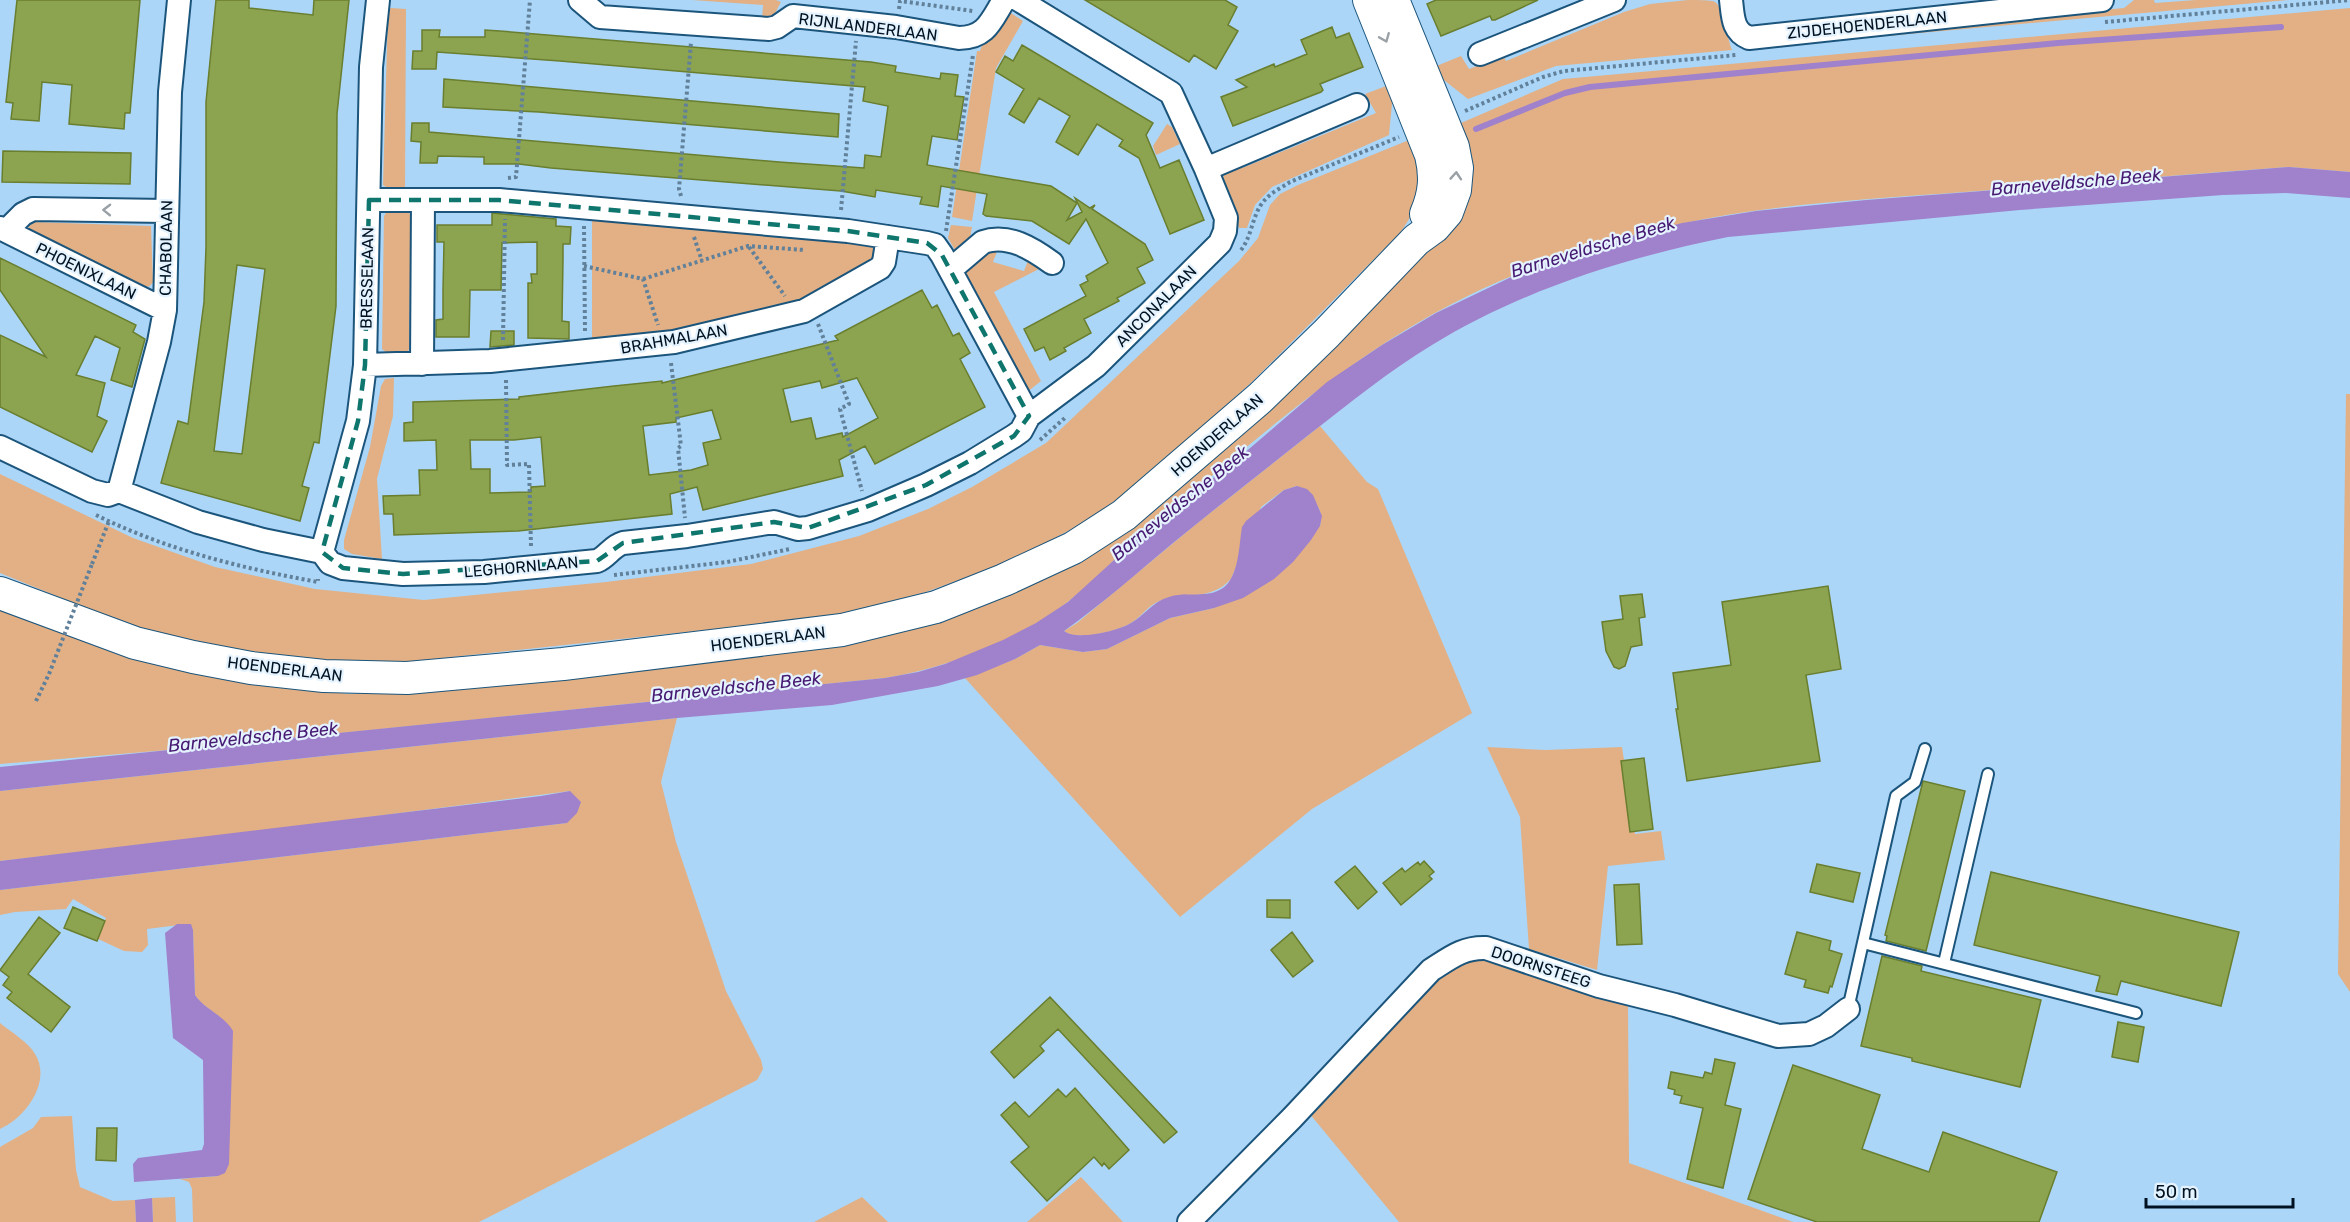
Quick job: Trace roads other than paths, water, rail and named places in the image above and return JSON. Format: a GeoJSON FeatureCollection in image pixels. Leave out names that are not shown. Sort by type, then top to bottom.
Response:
{"type":"FeatureCollection","features":[{"type":"Feature","properties":{"kind":"street","name":"CHABOLAAN"},"geometry":{"type":"LineString","coordinates":[[119,491],[159,342],[165,310],[170,92],[178,0]]}},
{"type":"Feature","properties":{"kind":"street","name":"BRESSELAAN"},"geometry":{"type":"LineString","coordinates":[[322,552],[358,421],[365,365],[371,68],[378,0]]}},
{"type":"Feature","properties":{"kind":"street","name":"RIJNLANDERLAAN"},"geometry":{"type":"LineString","coordinates":[[580,0],[600,17],[769,29],[777,27],[794,8],[858,23],[958,38],[976,37],[992,20],[1004,0]]}},
{"type":"Feature","properties":{"kind":"street","name":"ANCONALAAN"},"geometry":{"type":"LineString","coordinates":[[1019,0],[1171,93],[1226,218],[1226,231],[1220,243],[1096,366],[1029,416]]}},
{"type":"Feature","properties":{"kind":"street","name":"HOENDERLAAN"},"geometry":{"type":"LineString","coordinates":[[1369,0],[1422,129],[1435,171],[1435,188],[1416,240]]}},
{"type":"Feature","properties":{"kind":"street","name":"HOENDERLAAN"},"geometry":{"type":"LineString","coordinates":[[0,592],[135,643],[193,657],[251,668],[324,676],[407,678],[562,664],[842,630],[936,607],[1004,580],[1073,548],[1125,515],[1260,398],[1326,334],[1416,240],[1434,227],[1446,212],[1455,190],[1457,168],[1453,147],[1394,0]]}},
{"type":"Feature","properties":{"kind":"street"},"geometry":{"type":"LineString","coordinates":[[1480,54],[1614,0]]}},
{"type":"Feature","properties":{"kind":"street","name":"ZIJDEHOENDERLAAN"},"geometry":{"type":"LineString","coordinates":[[1731,0],[1734,24],[1740,34],[1749,38],[2102,0]]}},
{"type":"Feature","properties":{"kind":"street"},"geometry":{"type":"LineString","coordinates":[[1206,169],[1357,105]]}},
{"type":"Feature","properties":{"kind":"street"},"geometry":{"type":"LineString","coordinates":[[369,200],[505,201],[838,230],[935,245],[1029,416]]}},
{"type":"Feature","properties":{"kind":"street"},"geometry":{"type":"LineString","coordinates":[[422,364],[423,200]]}},
{"type":"Feature","properties":{"kind":"street","name":"PHOENIXLAAN"},"geometry":{"type":"LineString","coordinates":[[165,310],[3,230],[23,214],[43,208],[166,211]]}},
{"type":"Feature","properties":{"kind":"street","name":"BRAHMALAAN"},"geometry":{"type":"LineString","coordinates":[[365,365],[506,360],[664,344],[804,310],[880,268],[884,262],[888,237]]}},
{"type":"Feature","properties":{"kind":"street"},"geometry":{"type":"LineString","coordinates":[[946,263],[989,239],[1026,245],[1052,263]]}},
{"type":"Feature","properties":{"kind":"street","name":"LEGHORNLAAN"},"geometry":{"type":"LineString","coordinates":[[0,447],[92,491],[108,495],[119,491],[198,522],[262,540],[322,552],[330,563],[343,568],[404,574],[484,572],[597,561],[604,558],[616,545],[623,543],[687,536],[774,522],[798,529],[808,528],[868,510],[970,463],[1021,431],[1029,416]]}},
{"type":"Feature","properties":{"kind":"street","name":"DOORNSTEEG"},"geometry":{"type":"LineString","coordinates":[[1190,1222],[1292,1118],[1431,970],[1465,949],[1486,948],[1599,986],[1675,1005],[1778,1036],[1809,1034],[1826,1026],[1848,1009]]}},
{"type":"Feature","properties":{"kind":"lane"},"geometry":{"type":"LineString","coordinates":[[1848,1009],[1896,796],[1915,782],[1925,749]]}},
{"type":"Feature","properties":{"kind":"lane"},"geometry":{"type":"LineString","coordinates":[[1944,963],[1988,774]]}},
{"type":"Feature","properties":{"kind":"lane"},"geometry":{"type":"LineString","coordinates":[[1863,943],[2136,1012]]}},
{"type":"Feature","properties":{"kind":"water","name":"Barneveldsche Beek"},"geometry":{"type":"Polygon","coordinates":[[[2289,167],[2350,172],[2350,198],[2286,193],[2223,195],[2020,210],[1728,237],[1612,266],[1538,292],[1466,325],[1385,376],[1064,631],[1078,635],[1108,632],[1131,623],[1163,599],[1176,595],[1210,593],[1223,588],[1235,569],[1242,527],[1246,521],[1284,490],[1297,486],[1307,489],[1313,495],[1322,516],[1320,526],[1293,562],[1274,579],[1243,598],[1214,608],[1170,618],[1107,649],[1083,652],[1040,645],[1015,659],[977,675],[938,686],[832,705],[677,718],[0,791],[0,767],[885,678],[918,672],[945,664],[1003,640],[1036,623],[1068,602],[1146,531],[1242,455],[1327,382],[1382,345],[1436,313],[1543,262],[1682,223],[1756,211],[1866,200],[2289,167]]]}},
{"type":"Feature","properties":{"kind":"water"},"geometry":{"type":"Polygon","coordinates":[[[570,791],[581,802],[577,813],[567,823],[0,890],[0,861],[570,791]]]}},
{"type":"Feature","properties":{"kind":"water"},"geometry":{"type":"Polygon","coordinates":[[[177,924],[191,924],[193,930],[195,995],[233,1031],[229,1164],[225,1173],[218,1176],[134,1182],[133,1164],[138,1158],[202,1150],[204,1144],[203,1060],[173,1038],[165,933],[177,924]]]}},
{"type":"Feature","properties":{"kind":"water"},"geometry":{"type":"Polygon","coordinates":[[[152,1198],[153,1222],[136,1222],[135,1200],[152,1198]]]}},
{"type":"Feature","properties":{"kind":"waterway"},"geometry":{"type":"LineString","coordinates":[[1476,129],[1565,93],[1590,87],[2058,43],[2281,27]]}}]}
